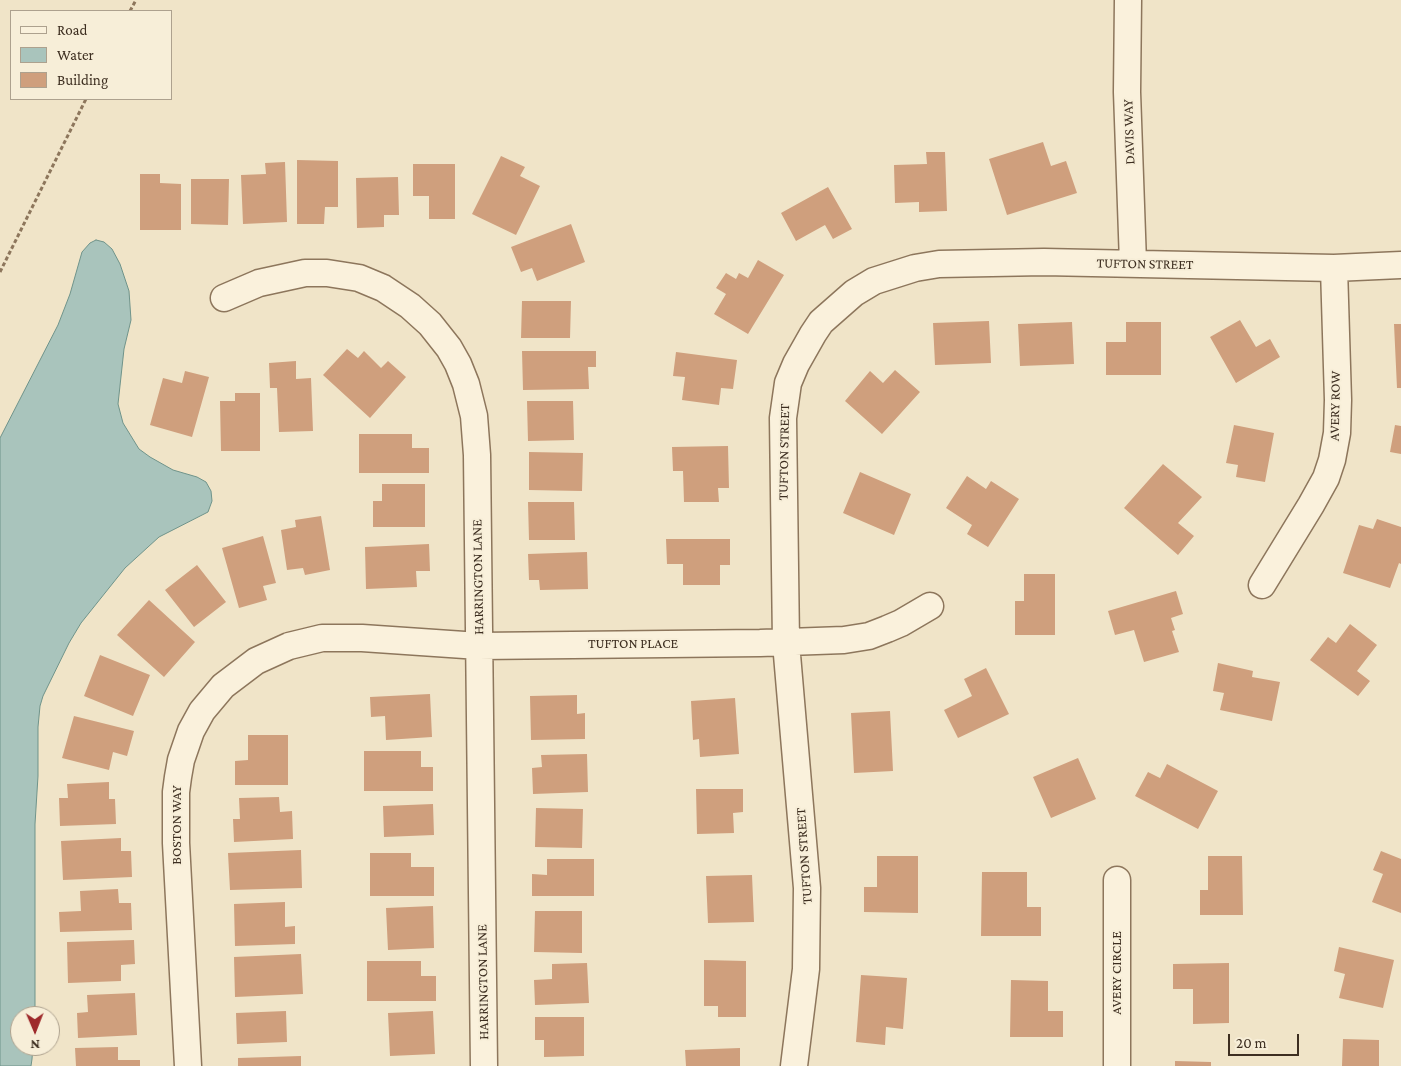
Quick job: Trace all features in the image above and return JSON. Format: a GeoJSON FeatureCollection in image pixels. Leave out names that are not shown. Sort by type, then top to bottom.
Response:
{"type":"FeatureCollection","features":[{"type":"Feature","properties":{"kind":"street","name":"DAVIS WAY"},"geometry":{"type":"LineString","coordinates":[[1128,0],[1127,82],[1133,263]]}},
{"type":"Feature","properties":{"kind":"street","name":"TUFTON STREET"},"geometry":{"type":"LineString","coordinates":[[794,1066],[806,969],[808,897],[786,643],[783,418],[787,389],[796,364],[821,322],[839,305],[874,281],[915,268],[939,264],[1044,262],[1334,268],[1401,264]]}},
{"type":"Feature","properties":{"kind":"street","name":"AVERY ROW"},"geometry":{"type":"LineString","coordinates":[[1262,585],[1318,491],[1332,460],[1338,400],[1334,268]]}},
{"type":"Feature","properties":{"kind":"street","name":"HARRINGTON LANE"},"geometry":{"type":"LineString","coordinates":[[224,298],[260,283],[305,273],[327,273],[359,278],[383,288],[410,306],[430,324],[448,348],[466,384],[474,416],[476,455],[484,1066]]}},
{"type":"Feature","properties":{"kind":"street","name":"TUFTON PLACE"},"geometry":{"type":"LineString","coordinates":[[479,646],[786,643],[844,640],[869,636],[901,623],[930,606]]}},
{"type":"Feature","properties":{"kind":"street","name":"BOSTON WAY"},"geometry":{"type":"LineString","coordinates":[[188,1066],[177,852],[176,792],[181,760],[191,731],[202,711],[223,686],[256,661],[305,641],[322,638],[362,638],[479,646]]}},
{"type":"Feature","properties":{"kind":"street","name":"AVERY CIRCLE"},"geometry":{"type":"LineString","coordinates":[[1117,880],[1117,1066]]}},
{"type":"Feature","properties":{"kind":"path"},"geometry":{"type":"LineString","coordinates":[[0,272],[86,100]]}},
{"type":"Feature","properties":{"kind":"water"},"geometry":{"type":"Polygon","coordinates":[[[96,240],[104,242],[112,249],[120,264],[129,291],[131,320],[124,349],[118,404],[123,423],[139,449],[150,457],[173,470],[197,477],[206,482],[211,491],[212,501],[208,512],[159,537],[125,568],[81,623],[43,696],[38,727],[38,776],[35,824],[35,1006],[10,1006],[10,1056],[32,1056],[32,1059],[31,1066],[0,1066],[0,438],[58,325],[70,294],[82,252],[90,243],[96,240]]]}},
{"type":"Feature","properties":{"kind":"building"},"geometry":{"type":"Polygon","coordinates":[[[1043,142],[1051,166],[1066,161],[1077,193],[1007,215],[989,159],[1043,142]]]}},
{"type":"Feature","properties":{"kind":"building"},"geometry":{"type":"Polygon","coordinates":[[[926,152],[945,152],[947,211],[919,212],[919,202],[895,203],[894,165],[927,164],[926,152]]]}},
{"type":"Feature","properties":{"kind":"building"},"geometry":{"type":"Polygon","coordinates":[[[501,156],[525,167],[520,176],[540,186],[516,235],[472,214],[501,156]]]}},
{"type":"Feature","properties":{"kind":"building"},"geometry":{"type":"Polygon","coordinates":[[[297,160],[338,161],[338,207],[325,207],[324,224],[297,224],[297,160]]]}},
{"type":"Feature","properties":{"kind":"building"},"geometry":{"type":"Polygon","coordinates":[[[285,162],[287,222],[243,224],[241,175],[266,174],[265,163],[285,162]]]}},
{"type":"Feature","properties":{"kind":"building"},"geometry":{"type":"Polygon","coordinates":[[[413,164],[455,164],[455,219],[429,219],[429,196],[413,196],[413,164]]]}},
{"type":"Feature","properties":{"kind":"building"},"geometry":{"type":"Polygon","coordinates":[[[140,174],[160,174],[160,183],[181,184],[181,230],[140,230],[140,174]]]}},
{"type":"Feature","properties":{"kind":"building"},"geometry":{"type":"Polygon","coordinates":[[[398,177],[399,215],[384,215],[384,227],[357,228],[356,178],[398,177]]]}},
{"type":"Feature","properties":{"kind":"building"},"geometry":{"type":"Polygon","coordinates":[[[191,179],[229,179],[228,225],[191,224],[191,179]]]}},
{"type":"Feature","properties":{"kind":"building"},"geometry":{"type":"Polygon","coordinates":[[[828,187],[852,229],[833,239],[825,225],[796,241],[781,213],[828,187]]]}},
{"type":"Feature","properties":{"kind":"building"},"geometry":{"type":"Polygon","coordinates":[[[571,224],[585,262],[537,281],[532,268],[521,272],[511,247],[571,224]]]}},
{"type":"Feature","properties":{"kind":"building"},"geometry":{"type":"Polygon","coordinates":[[[758,260],[784,275],[748,334],[714,314],[726,294],[716,288],[726,273],[736,279],[739,273],[748,278],[758,260]]]}},
{"type":"Feature","properties":{"kind":"building"},"geometry":{"type":"Polygon","coordinates":[[[522,301],[571,301],[570,338],[521,338],[522,301]]]}},
{"type":"Feature","properties":{"kind":"building"},"geometry":{"type":"Polygon","coordinates":[[[1240,320],[1256,347],[1270,339],[1280,357],[1236,383],[1210,337],[1240,320]]]}},
{"type":"Feature","properties":{"kind":"building"},"geometry":{"type":"Polygon","coordinates":[[[989,321],[991,363],[935,365],[933,323],[989,321]]]}},
{"type":"Feature","properties":{"kind":"building"},"geometry":{"type":"Polygon","coordinates":[[[1072,322],[1074,364],[1020,366],[1018,324],[1072,322]]]}},
{"type":"Feature","properties":{"kind":"building"},"geometry":{"type":"Polygon","coordinates":[[[1126,322],[1161,322],[1161,375],[1106,375],[1106,342],[1126,342],[1126,322]]]}},
{"type":"Feature","properties":{"kind":"building"},"geometry":{"type":"Polygon","coordinates":[[[1394,324],[1401,324],[1401,388],[1397,388],[1394,324]]]}},
{"type":"Feature","properties":{"kind":"building"},"geometry":{"type":"Polygon","coordinates":[[[347,349],[358,358],[364,351],[381,368],[388,361],[406,377],[370,418],[323,375],[347,349]]]}},
{"type":"Feature","properties":{"kind":"building"},"geometry":{"type":"Polygon","coordinates":[[[522,351],[596,351],[596,367],[588,367],[589,389],[523,390],[522,351]]]}},
{"type":"Feature","properties":{"kind":"building"},"geometry":{"type":"Polygon","coordinates":[[[676,352],[737,360],[733,389],[721,388],[719,405],[682,400],[685,377],[673,376],[676,352]]]}},
{"type":"Feature","properties":{"kind":"building"},"geometry":{"type":"Polygon","coordinates":[[[296,361],[296,379],[311,378],[313,431],[279,432],[277,388],[270,388],[269,363],[296,361]]]}},
{"type":"Feature","properties":{"kind":"building"},"geometry":{"type":"Polygon","coordinates":[[[895,370],[920,392],[882,434],[845,401],[870,371],[883,383],[895,370]]]}},
{"type":"Feature","properties":{"kind":"building"},"geometry":{"type":"Polygon","coordinates":[[[185,371],[209,377],[192,437],[150,425],[163,378],[182,383],[185,371]]]}},
{"type":"Feature","properties":{"kind":"building"},"geometry":{"type":"Polygon","coordinates":[[[235,393],[260,393],[260,451],[221,451],[220,401],[235,401],[235,393]]]}},
{"type":"Feature","properties":{"kind":"building"},"geometry":{"type":"Polygon","coordinates":[[[527,401],[573,401],[574,440],[528,441],[527,401]]]}},
{"type":"Feature","properties":{"kind":"building"},"geometry":{"type":"Polygon","coordinates":[[[1234,425],[1274,433],[1265,482],[1236,477],[1238,465],[1226,463],[1234,425]]]}},
{"type":"Feature","properties":{"kind":"building"},"geometry":{"type":"Polygon","coordinates":[[[1395,425],[1401,426],[1401,454],[1390,452],[1395,425]]]}},
{"type":"Feature","properties":{"kind":"building"},"geometry":{"type":"Polygon","coordinates":[[[359,434],[412,434],[412,448],[429,448],[429,473],[359,473],[359,434]]]}},
{"type":"Feature","properties":{"kind":"building"},"geometry":{"type":"Polygon","coordinates":[[[728,446],[729,488],[718,488],[719,502],[684,502],[683,471],[673,471],[672,447],[728,446]]]}},
{"type":"Feature","properties":{"kind":"building"},"geometry":{"type":"Polygon","coordinates":[[[529,452],[583,453],[582,491],[529,490],[529,452]]]}},
{"type":"Feature","properties":{"kind":"building"},"geometry":{"type":"Polygon","coordinates":[[[1163,464],[1202,497],[1178,523],[1194,536],[1178,555],[1124,508],[1163,464]]]}},
{"type":"Feature","properties":{"kind":"building"},"geometry":{"type":"Polygon","coordinates":[[[860,472],[911,494],[894,535],[843,513],[860,472]]]}},
{"type":"Feature","properties":{"kind":"building"},"geometry":{"type":"Polygon","coordinates":[[[967,476],[986,489],[991,481],[1019,499],[988,547],[967,534],[972,525],[946,508],[967,476]]]}},
{"type":"Feature","properties":{"kind":"building"},"geometry":{"type":"Polygon","coordinates":[[[382,484],[425,484],[425,527],[373,527],[373,501],[382,501],[382,484]]]}},
{"type":"Feature","properties":{"kind":"building"},"geometry":{"type":"Polygon","coordinates":[[[528,502],[574,502],[575,540],[529,540],[528,502]]]}},
{"type":"Feature","properties":{"kind":"building"},"geometry":{"type":"Polygon","coordinates":[[[321,516],[330,570],[305,575],[303,568],[287,570],[281,530],[296,527],[295,520],[321,516]]]}},
{"type":"Feature","properties":{"kind":"building"},"geometry":{"type":"Polygon","coordinates":[[[1377,519],[1401,527],[1401,564],[1399,563],[1390,588],[1343,573],[1359,525],[1373,529],[1377,519]]]}},
{"type":"Feature","properties":{"kind":"building"},"geometry":{"type":"Polygon","coordinates":[[[263,536],[276,583],[263,586],[267,600],[239,608],[222,548],[263,536]]]}},
{"type":"Feature","properties":{"kind":"building"},"geometry":{"type":"Polygon","coordinates":[[[666,539],[730,539],[730,565],[720,565],[720,585],[683,585],[683,564],[667,564],[666,539]]]}},
{"type":"Feature","properties":{"kind":"building"},"geometry":{"type":"Polygon","coordinates":[[[429,544],[430,571],[416,571],[417,587],[366,589],[365,547],[429,544]]]}},
{"type":"Feature","properties":{"kind":"building"},"geometry":{"type":"Polygon","coordinates":[[[587,552],[588,589],[540,590],[539,580],[529,580],[528,554],[587,552]]]}},
{"type":"Feature","properties":{"kind":"building"},"geometry":{"type":"Polygon","coordinates":[[[197,565],[226,602],[194,627],[165,590],[197,565]]]}},
{"type":"Feature","properties":{"kind":"building"},"geometry":{"type":"Polygon","coordinates":[[[1024,574],[1055,574],[1055,635],[1015,635],[1015,601],[1024,601],[1024,574]]]}},
{"type":"Feature","properties":{"kind":"building"},"geometry":{"type":"Polygon","coordinates":[[[1176,591],[1183,614],[1171,618],[1175,630],[1172,631],[1179,652],[1144,662],[1134,630],[1115,635],[1108,611],[1176,591]]]}},
{"type":"Feature","properties":{"kind":"building"},"geometry":{"type":"Polygon","coordinates":[[[149,600],[195,642],[164,677],[117,635],[149,600]]]}},
{"type":"Feature","properties":{"kind":"building"},"geometry":{"type":"Polygon","coordinates":[[[1350,624],[1377,645],[1357,671],[1370,681],[1358,696],[1310,660],[1328,637],[1336,643],[1350,624]]]}},
{"type":"Feature","properties":{"kind":"building"},"geometry":{"type":"Polygon","coordinates":[[[100,655],[150,675],[133,716],[84,696],[100,655]]]}},
{"type":"Feature","properties":{"kind":"building"},"geometry":{"type":"Polygon","coordinates":[[[1218,663],[1253,671],[1252,677],[1280,682],[1272,721],[1220,710],[1224,693],[1213,691],[1218,663]]]}},
{"type":"Feature","properties":{"kind":"building"},"geometry":{"type":"Polygon","coordinates":[[[986,668],[1009,714],[958,738],[944,710],[972,696],[964,679],[986,668]]]}},
{"type":"Feature","properties":{"kind":"building"},"geometry":{"type":"Polygon","coordinates":[[[430,694],[432,737],[386,740],[385,716],[371,717],[370,697],[430,694]]]}},
{"type":"Feature","properties":{"kind":"building"},"geometry":{"type":"Polygon","coordinates":[[[577,695],[577,714],[585,713],[585,739],[531,740],[530,696],[577,695]]]}},
{"type":"Feature","properties":{"kind":"building"},"geometry":{"type":"Polygon","coordinates":[[[735,698],[739,754],[700,757],[699,739],[693,740],[691,701],[735,698]]]}},
{"type":"Feature","properties":{"kind":"building"},"geometry":{"type":"Polygon","coordinates":[[[890,711],[893,771],[854,773],[851,713],[890,711]]]}},
{"type":"Feature","properties":{"kind":"building"},"geometry":{"type":"Polygon","coordinates":[[[74,716],[134,731],[127,756],[113,752],[109,770],[62,758],[74,716]]]}},
{"type":"Feature","properties":{"kind":"building"},"geometry":{"type":"Polygon","coordinates":[[[248,735],[288,735],[288,785],[235,785],[235,761],[248,760],[248,735]]]}},
{"type":"Feature","properties":{"kind":"building"},"geometry":{"type":"Polygon","coordinates":[[[364,751],[421,751],[421,767],[433,767],[433,791],[364,791],[364,751]]]}},
{"type":"Feature","properties":{"kind":"building"},"geometry":{"type":"Polygon","coordinates":[[[587,754],[588,792],[533,794],[532,768],[542,767],[541,755],[587,754]]]}},
{"type":"Feature","properties":{"kind":"building"},"geometry":{"type":"Polygon","coordinates":[[[1078,758],[1096,799],[1051,818],[1033,777],[1078,758]]]}},
{"type":"Feature","properties":{"kind":"building"},"geometry":{"type":"Polygon","coordinates":[[[1167,764],[1218,791],[1198,829],[1135,796],[1148,772],[1160,778],[1167,764]]]}},
{"type":"Feature","properties":{"kind":"building"},"geometry":{"type":"Polygon","coordinates":[[[109,782],[109,799],[115,799],[116,824],[60,826],[59,798],[68,798],[67,784],[109,782]]]}},
{"type":"Feature","properties":{"kind":"building"},"geometry":{"type":"Polygon","coordinates":[[[696,789],[743,789],[743,812],[733,813],[734,833],[697,834],[696,789]]]}},
{"type":"Feature","properties":{"kind":"building"},"geometry":{"type":"Polygon","coordinates":[[[279,797],[280,812],[292,811],[293,839],[234,842],[233,819],[240,819],[239,798],[279,797]]]}},
{"type":"Feature","properties":{"kind":"building"},"geometry":{"type":"Polygon","coordinates":[[[433,804],[434,835],[384,837],[383,806],[433,804]]]}},
{"type":"Feature","properties":{"kind":"building"},"geometry":{"type":"Polygon","coordinates":[[[536,808],[583,809],[582,848],[535,847],[536,808]]]}},
{"type":"Feature","properties":{"kind":"building"},"geometry":{"type":"Polygon","coordinates":[[[121,838],[121,851],[131,851],[132,877],[63,880],[61,841],[121,838]]]}},
{"type":"Feature","properties":{"kind":"building"},"geometry":{"type":"Polygon","coordinates":[[[301,850],[302,888],[230,890],[228,853],[301,850]]]}},
{"type":"Feature","properties":{"kind":"building"},"geometry":{"type":"Polygon","coordinates":[[[1381,851],[1401,859],[1401,913],[1372,902],[1383,874],[1373,870],[1381,851]]]}},
{"type":"Feature","properties":{"kind":"building"},"geometry":{"type":"Polygon","coordinates":[[[370,853],[411,853],[411,867],[434,867],[434,896],[370,896],[370,853]]]}},
{"type":"Feature","properties":{"kind":"building"},"geometry":{"type":"Polygon","coordinates":[[[877,856],[918,856],[918,913],[864,912],[864,887],[877,887],[877,856]]]}},
{"type":"Feature","properties":{"kind":"building"},"geometry":{"type":"Polygon","coordinates":[[[1208,856],[1242,856],[1243,915],[1200,915],[1200,890],[1208,890],[1208,856]]]}},
{"type":"Feature","properties":{"kind":"building"},"geometry":{"type":"Polygon","coordinates":[[[547,859],[594,859],[594,896],[532,896],[532,874],[547,875],[547,859]]]}},
{"type":"Feature","properties":{"kind":"building"},"geometry":{"type":"Polygon","coordinates":[[[982,872],[1027,872],[1027,907],[1041,907],[1041,936],[981,936],[982,872]]]}},
{"type":"Feature","properties":{"kind":"building"},"geometry":{"type":"Polygon","coordinates":[[[752,875],[754,922],[708,923],[706,876],[752,875]]]}},
{"type":"Feature","properties":{"kind":"building"},"geometry":{"type":"Polygon","coordinates":[[[118,889],[119,903],[131,903],[132,930],[60,932],[59,912],[81,911],[80,891],[118,889]]]}},
{"type":"Feature","properties":{"kind":"building"},"geometry":{"type":"Polygon","coordinates":[[[285,902],[285,927],[295,926],[295,944],[235,946],[234,904],[285,902]]]}},
{"type":"Feature","properties":{"kind":"building"},"geometry":{"type":"Polygon","coordinates":[[[433,906],[434,948],[388,950],[386,908],[433,906]]]}},
{"type":"Feature","properties":{"kind":"building"},"geometry":{"type":"Polygon","coordinates":[[[535,911],[582,911],[582,953],[534,952],[535,911]]]}},
{"type":"Feature","properties":{"kind":"building"},"geometry":{"type":"Polygon","coordinates":[[[134,940],[135,964],[121,965],[121,981],[68,983],[67,942],[134,940]]]}},
{"type":"Feature","properties":{"kind":"building"},"geometry":{"type":"Polygon","coordinates":[[[1339,947],[1394,960],[1383,1008],[1339,998],[1345,974],[1334,971],[1339,947]]]}},
{"type":"Feature","properties":{"kind":"building"},"geometry":{"type":"Polygon","coordinates":[[[301,954],[303,994],[235,997],[234,957],[301,954]]]}},
{"type":"Feature","properties":{"kind":"building"},"geometry":{"type":"Polygon","coordinates":[[[704,960],[746,961],[746,1017],[718,1017],[718,1006],[704,1006],[704,960]]]}},
{"type":"Feature","properties":{"kind":"building"},"geometry":{"type":"Polygon","coordinates":[[[367,961],[421,961],[421,976],[436,976],[436,1001],[367,1001],[367,961]]]}},
{"type":"Feature","properties":{"kind":"building"},"geometry":{"type":"Polygon","coordinates":[[[587,963],[589,1003],[535,1005],[534,980],[552,979],[552,964],[587,963]]]}},
{"type":"Feature","properties":{"kind":"building"},"geometry":{"type":"Polygon","coordinates":[[[1229,963],[1229,1023],[1193,1024],[1193,989],[1173,989],[1173,964],[1229,963]]]}},
{"type":"Feature","properties":{"kind":"building"},"geometry":{"type":"Polygon","coordinates":[[[861,975],[907,978],[903,1029],[886,1027],[885,1045],[856,1042],[861,975]]]}},
{"type":"Feature","properties":{"kind":"building"},"geometry":{"type":"Polygon","coordinates":[[[1011,980],[1048,981],[1048,1011],[1063,1011],[1063,1037],[1010,1037],[1011,980]]]}},
{"type":"Feature","properties":{"kind":"building"},"geometry":{"type":"Polygon","coordinates":[[[135,993],[137,1035],[78,1038],[77,1013],[88,1012],[87,995],[135,993]]]}},
{"type":"Feature","properties":{"kind":"building"},"geometry":{"type":"Polygon","coordinates":[[[286,1011],[287,1042],[237,1044],[236,1013],[286,1011]]]}},
{"type":"Feature","properties":{"kind":"building"},"geometry":{"type":"Polygon","coordinates":[[[433,1011],[435,1054],[390,1056],[388,1013],[433,1011]]]}},
{"type":"Feature","properties":{"kind":"building"},"geometry":{"type":"Polygon","coordinates":[[[535,1017],[584,1017],[584,1056],[544,1057],[544,1040],[535,1040],[535,1017]]]}},
{"type":"Feature","properties":{"kind":"building"},"geometry":{"type":"Polygon","coordinates":[[[1343,1039],[1379,1040],[1379,1066],[1342,1066],[1343,1039]]]}},
{"type":"Feature","properties":{"kind":"building"},"geometry":{"type":"Polygon","coordinates":[[[118,1047],[118,1060],[140,1060],[140,1066],[76,1066],[75,1048],[118,1047]]]}},
{"type":"Feature","properties":{"kind":"building"},"geometry":{"type":"Polygon","coordinates":[[[740,1048],[740,1066],[686,1066],[685,1050],[740,1048]]]}},
{"type":"Feature","properties":{"kind":"building"},"geometry":{"type":"Polygon","coordinates":[[[301,1056],[301,1066],[238,1066],[238,1058],[301,1056]]]}},
{"type":"Feature","properties":{"kind":"building"},"geometry":{"type":"Polygon","coordinates":[[[1175,1061],[1211,1062],[1211,1066],[1175,1066],[1175,1061]]]}}]}
